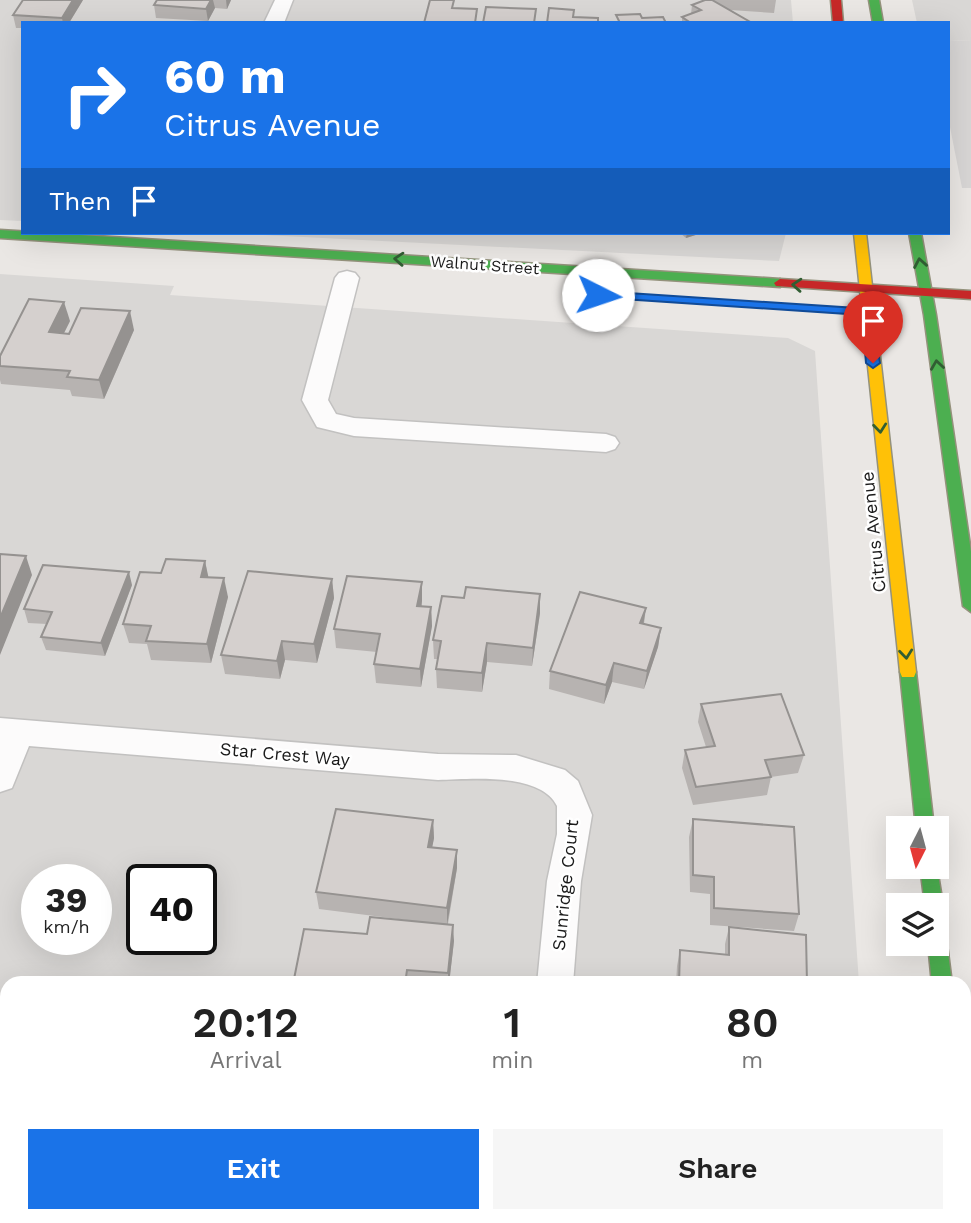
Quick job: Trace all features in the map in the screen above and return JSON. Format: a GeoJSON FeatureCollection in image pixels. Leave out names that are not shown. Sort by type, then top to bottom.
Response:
{"type":"FeatureCollection","features":[{"type":"Feature","properties":{"kind":"main road"},"geometry":{"type":"LineString","coordinates":[[836,0],[838,21]]}},
{"type":"Feature","properties":{"kind":"main road"},"geometry":{"type":"LineString","coordinates":[[874,0],[878,21]]}},
{"type":"Feature","properties":{"kind":"main road","name":"Walnut Street"},"geometry":{"type":"LineString","coordinates":[[0,234],[21,235]]}},
{"type":"Feature","properties":{"kind":"main road","name":"Walnut Street"},"geometry":{"type":"LineString","coordinates":[[37,235],[183,239],[971,295]]}},
{"type":"Feature","properties":{"kind":"main road","name":"Citrus Avenue"},"geometry":{"type":"LineString","coordinates":[[860,235],[924,816]]}},
{"type":"Feature","properties":{"kind":"main road"},"geometry":{"type":"LineString","coordinates":[[915,235],[930,315],[971,606]]}},
{"type":"Feature","properties":{"kind":"main road"},"geometry":{"type":"LineString","coordinates":[[939,956],[941,976]]}},
{"type":"Feature","properties":{"kind":"street"},"geometry":{"type":"LineString","coordinates":[[275,21],[284,0]]}},
{"type":"Feature","properties":{"kind":"street"},"geometry":{"type":"LineString","coordinates":[[347,278],[315,400],[326,421],[354,427],[606,443]]}},
{"type":"Feature","properties":{"kind":"street"},"geometry":{"type":"LineString","coordinates":[[0,779],[9,732]]}},
{"type":"Feature","properties":{"kind":"street","name":"Star Crest Way"},"geometry":{"type":"LineString","coordinates":[[9,732],[438,767],[497,766],[552,779],[565,789]]}},
{"type":"Feature","properties":{"kind":"street","name":"Sunridge Court"},"geometry":{"type":"LineString","coordinates":[[556,976],[564,882],[574,820],[573,806],[565,789]]}},
{"type":"Feature","properties":{"kind":"shaded area"},"geometry":{"type":"Polygon","coordinates":[[[0,0],[791,0],[793,21],[21,21],[21,221],[0,220],[0,0]]]}},
{"type":"Feature","properties":{"kind":"shaded area"},"geometry":{"type":"Polygon","coordinates":[[[912,0],[971,0],[971,41],[950,40],[950,21],[917,21],[912,0]]]}},
{"type":"Feature","properties":{"kind":"shaded area"},"geometry":{"type":"Polygon","coordinates":[[[950,40],[971,41],[971,188],[962,188],[950,127],[950,40]]]}},
{"type":"Feature","properties":{"kind":"shaded area"},"geometry":{"type":"Polygon","coordinates":[[[263,235],[786,235],[779,261],[263,235]]]}},
{"type":"Feature","properties":{"kind":"shaded area"},"geometry":{"type":"Polygon","coordinates":[[[0,274],[174,286],[170,295],[788,338],[815,351],[859,976],[0,976],[0,274]]]}},
{"type":"Feature","properties":{"kind":"building"},"geometry":{"type":"Polygon","coordinates":[[[23,0],[73,0],[62,18],[13,15],[23,0]]]}},
{"type":"Feature","properties":{"kind":"building"},"geometry":{"type":"Polygon","coordinates":[[[157,0],[211,0],[206,9],[154,5],[157,0]]]}},
{"type":"Feature","properties":{"kind":"building"},"geometry":{"type":"Polygon","coordinates":[[[430,0],[454,0],[452,8],[477,9],[475,21],[425,21],[430,0]]]}},
{"type":"Feature","properties":{"kind":"building"},"geometry":{"type":"Polygon","coordinates":[[[712,0],[749,21],[688,21],[682,17],[701,10],[692,5],[712,0]]]}},
{"type":"Feature","properties":{"kind":"building"},"geometry":{"type":"Polygon","coordinates":[[[486,7],[536,9],[534,21],[483,21],[486,7]]]}},
{"type":"Feature","properties":{"kind":"building"},"geometry":{"type":"Polygon","coordinates":[[[549,8],[574,10],[573,17],[598,18],[598,21],[547,21],[549,8]]]}},
{"type":"Feature","properties":{"kind":"building"},"geometry":{"type":"Polygon","coordinates":[[[640,14],[642,18],[663,17],[665,21],[619,21],[616,15],[640,14]]]}},
{"type":"Feature","properties":{"kind":"building"},"geometry":{"type":"Polygon","coordinates":[[[29,299],[64,302],[49,332],[69,334],[81,308],[130,311],[99,380],[67,377],[70,371],[0,366],[0,356],[29,299]]]}},
{"type":"Feature","properties":{"kind":"building"},"geometry":{"type":"Polygon","coordinates":[[[0,554],[26,556],[0,618],[0,554]]]}},
{"type":"Feature","properties":{"kind":"building"},"geometry":{"type":"Polygon","coordinates":[[[166,559],[205,561],[201,577],[224,578],[207,644],[146,641],[151,626],[123,624],[140,572],[161,573],[166,559]]]}},
{"type":"Feature","properties":{"kind":"building"},"geometry":{"type":"Polygon","coordinates":[[[43,565],[129,572],[101,643],[41,637],[52,612],[24,609],[43,565]]]}},
{"type":"Feature","properties":{"kind":"building"},"geometry":{"type":"Polygon","coordinates":[[[248,571],[332,579],[314,644],[282,641],[277,661],[221,655],[248,571]]]}},
{"type":"Feature","properties":{"kind":"building"},"geometry":{"type":"Polygon","coordinates":[[[347,576],[422,582],[417,606],[431,607],[420,669],[374,664],[380,634],[334,629],[347,576]]]}},
{"type":"Feature","properties":{"kind":"building"},"geometry":{"type":"Polygon","coordinates":[[[466,587],[540,594],[533,648],[487,643],[482,673],[436,669],[441,641],[433,640],[442,596],[464,598],[466,587]]]}},
{"type":"Feature","properties":{"kind":"building"},"geometry":{"type":"Polygon","coordinates":[[[580,592],[646,608],[640,623],[661,628],[647,671],[614,663],[606,685],[550,671],[580,592]]]}},
{"type":"Feature","properties":{"kind":"building"},"geometry":{"type":"Polygon","coordinates":[[[781,694],[804,755],[765,760],[771,777],[696,787],[685,750],[715,746],[701,704],[781,694]]]}},
{"type":"Feature","properties":{"kind":"building"},"geometry":{"type":"Polygon","coordinates":[[[336,809],[433,820],[428,847],[457,850],[447,908],[316,892],[336,809]]]}},
{"type":"Feature","properties":{"kind":"building"},"geometry":{"type":"Polygon","coordinates":[[[693,819],[794,827],[799,914],[714,908],[714,877],[693,875],[693,819]]]}},
{"type":"Feature","properties":{"kind":"building"},"geometry":{"type":"Polygon","coordinates":[[[370,917],[453,925],[448,973],[407,970],[406,976],[295,976],[304,929],[367,934],[370,917]]]}},
{"type":"Feature","properties":{"kind":"building"},"geometry":{"type":"Polygon","coordinates":[[[729,927],[806,935],[807,976],[679,976],[680,950],[729,955],[729,927]]]}},
{"type":"Feature","properties":{"kind":"traffic: fast"},"geometry":{"type":"LineString","coordinates":[[874,0],[878,21]]}},
{"type":"Feature","properties":{"kind":"traffic: fast"},"geometry":{"type":"LineString","coordinates":[[0,234],[780,283]]}},
{"type":"Feature","properties":{"kind":"traffic: fast"},"geometry":{"type":"LineString","coordinates":[[915,235],[930,315],[971,606]]}},
{"type":"Feature","properties":{"kind":"traffic: fast"},"geometry":{"type":"LineString","coordinates":[[908,672],[924,816]]}},
{"type":"Feature","properties":{"kind":"traffic: fast"},"geometry":{"type":"LineString","coordinates":[[931,879],[932,893]]}},
{"type":"Feature","properties":{"kind":"traffic: fast"},"geometry":{"type":"LineString","coordinates":[[939,956],[941,976]]}},
{"type":"Feature","properties":{"kind":"traffic: slow"},"geometry":{"type":"LineString","coordinates":[[860,235],[908,672]]}},
{"type":"Feature","properties":{"kind":"traffic: jam"},"geometry":{"type":"LineString","coordinates":[[836,0],[838,21]]}},
{"type":"Feature","properties":{"kind":"traffic: jam"},"geometry":{"type":"LineString","coordinates":[[780,283],[971,295]]}},
{"type":"Feature","properties":{"kind":"route"},"geometry":{"type":"LineString","coordinates":[[598,295],[868,312],[873,363]]}}]}
